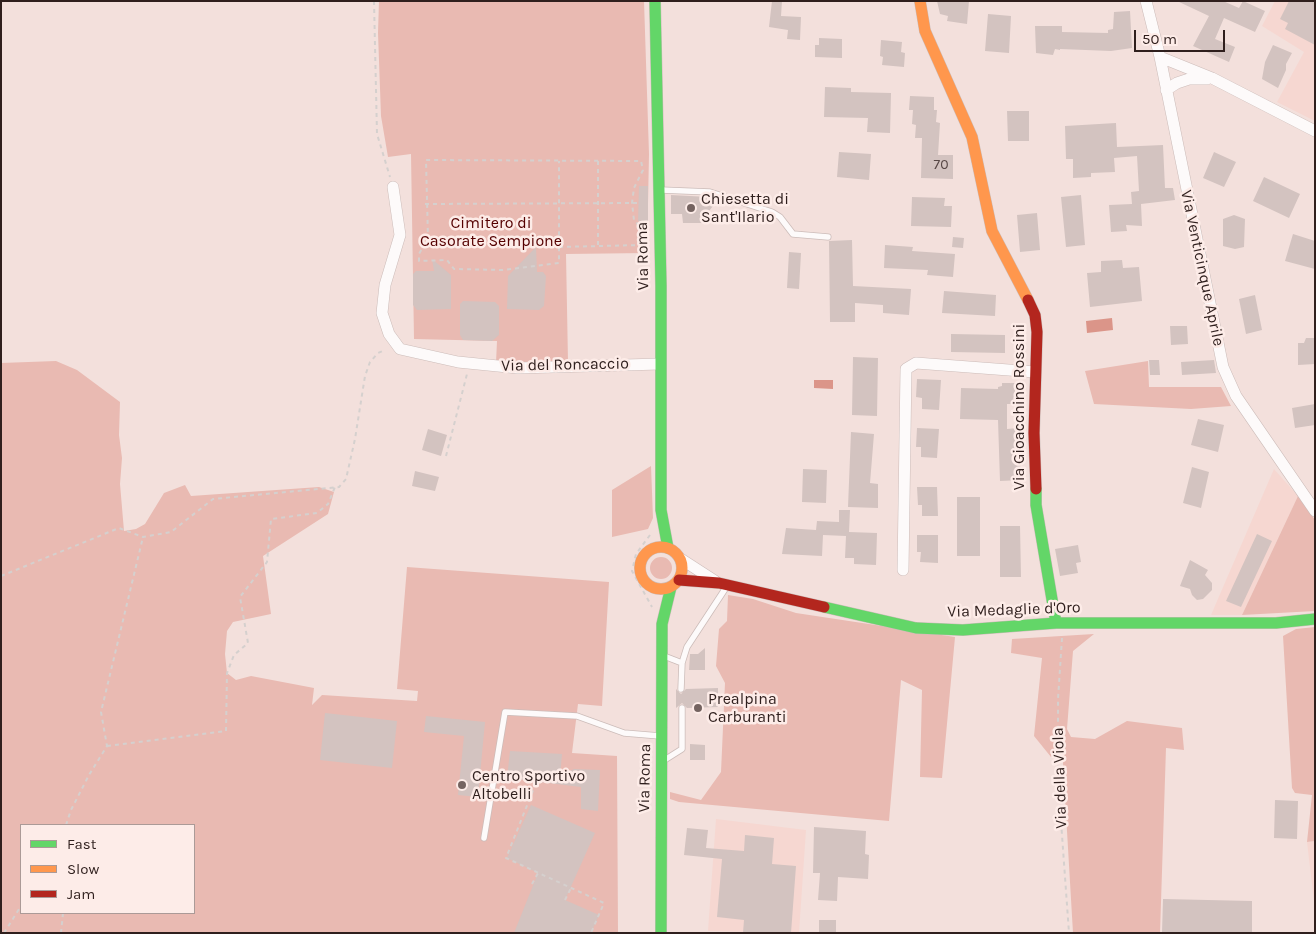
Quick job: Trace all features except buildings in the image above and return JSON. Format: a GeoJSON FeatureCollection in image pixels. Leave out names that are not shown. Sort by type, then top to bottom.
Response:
{"type":"FeatureCollection","features":[{"type":"Feature","properties":{"kind":"street","name":"Via Roma"},"geometry":{"type":"LineString","coordinates":[[655,1],[659,190],[661,510],[668,548]]}},
{"type":"Feature","properties":{"kind":"street","name":"Via Gioacchino Rossini"},"geometry":{"type":"LineString","coordinates":[[920,1],[925,31],[972,137],[992,231],[1016,272],[1035,315],[1036,505],[1060,623]]}},
{"type":"Feature","properties":{"kind":"street","name":"Via Venticinque Aprile"},"geometry":{"type":"LineString","coordinates":[[1146,1],[1160,57],[1223,367],[1236,396],[1315,511]]}},
{"type":"Feature","properties":{"kind":"street"},"geometry":{"type":"LineString","coordinates":[[1160,57],[1212,78],[1315,131]]}},
{"type":"Feature","properties":{"kind":"street"},"geometry":{"type":"LineString","coordinates":[[1166,90],[1188,79],[1212,78]]}},
{"type":"Feature","properties":{"kind":"street"},"geometry":{"type":"LineString","coordinates":[[393,187],[400,235],[385,285],[382,313],[389,334],[400,349]]}},
{"type":"Feature","properties":{"kind":"street","name":"Via del Roncaccio"},"geometry":{"type":"LineString","coordinates":[[400,349],[458,362],[518,368],[554,369],[660,364]]}},
{"type":"Feature","properties":{"kind":"street"},"geometry":{"type":"LineString","coordinates":[[903,570],[906,369],[916,363],[1035,372]]}},
{"type":"Feature","properties":{"kind":"street","name":"Via Roma"},"geometry":{"type":"LineString","coordinates":[[661,510],[649,550],[644,555],[640,569],[662,624]]}},
{"type":"Feature","properties":{"kind":"street"},"geometry":{"type":"LineString","coordinates":[[649,550],[662,546],[668,548],[681,559]]}},
{"type":"Feature","properties":{"kind":"street","name":"Via Roma"},"geometry":{"type":"LineString","coordinates":[[661,933],[662,624],[682,566],[681,559]]}},
{"type":"Feature","properties":{"kind":"street","name":"Via Medaglie d'Oro"},"geometry":{"type":"LineString","coordinates":[[681,559],[723,584]]}},
{"type":"Feature","properties":{"kind":"street"},"geometry":{"type":"LineString","coordinates":[[645,583],[658,589],[675,584]]}},
{"type":"Feature","properties":{"kind":"street","name":"Via Medaglie d'Oro"},"geometry":{"type":"LineString","coordinates":[[675,584],[723,584],[916,628],[963,630],[1060,623],[1276,622],[1315,619]]}},
{"type":"Feature","properties":{"kind":"lane"},"geometry":{"type":"LineString","coordinates":[[659,190],[710,192],[772,212],[780,217],[793,234],[828,237]]}},
{"type":"Feature","properties":{"kind":"lane"},"geometry":{"type":"LineString","coordinates":[[681,689],[682,663],[686,647],[723,584]]}},
{"type":"Feature","properties":{"kind":"lane"},"geometry":{"type":"LineString","coordinates":[[662,655],[682,663]]}},
{"type":"Feature","properties":{"kind":"lane"},"geometry":{"type":"LineString","coordinates":[[661,763],[682,749],[682,708]]}},
{"type":"Feature","properties":{"kind":"lane"},"geometry":{"type":"LineString","coordinates":[[484,838],[505,712],[577,716],[624,733],[662,736]]}},
{"type":"Feature","properties":{"kind":"path"},"geometry":{"type":"LineString","coordinates":[[374,1],[378,134],[393,187]]}},
{"type":"Feature","properties":{"kind":"path"},"geometry":{"type":"LineString","coordinates":[[559,161],[560,203],[559,247],[559,264],[503,270],[454,269],[447,260],[419,261],[419,254],[428,238],[425,204],[426,160],[641,161],[643,170],[634,188],[632,203],[634,220],[643,230],[642,245],[559,247]]}},
{"type":"Feature","properties":{"kind":"path"},"geometry":{"type":"LineString","coordinates":[[598,161],[598,246]]}},
{"type":"Feature","properties":{"kind":"path"},"geometry":{"type":"LineString","coordinates":[[425,204],[638,203]]}},
{"type":"Feature","properties":{"kind":"path"},"geometry":{"type":"LineString","coordinates":[[1,576],[119,528],[143,536],[172,532],[213,499],[333,488],[346,479],[365,376],[370,362],[378,353],[400,349]]}},
{"type":"Feature","properties":{"kind":"path"},"geometry":{"type":"LineString","coordinates":[[446,456],[470,362]]}},
{"type":"Feature","properties":{"kind":"path"},"geometry":{"type":"LineString","coordinates":[[107,746],[226,731],[227,673],[234,655],[248,643],[240,597],[268,562],[271,519],[317,513],[328,504],[333,488]]}},
{"type":"Feature","properties":{"kind":"path"},"geometry":{"type":"LineString","coordinates":[[66,824],[71,810],[89,775],[107,746],[101,712],[143,536]]}},
{"type":"Feature","properties":{"kind":"path","name":"Via della Viola"},"geometry":{"type":"LineString","coordinates":[[1060,623],[1058,779],[1069,933]]}},
{"type":"Feature","properties":{"kind":"path"},"geometry":{"type":"LineString","coordinates":[[536,783],[506,858],[604,903],[590,933]]}},
{"type":"Feature","properties":{"kind":"path"},"geometry":{"type":"LineString","coordinates":[[532,884],[538,873]]}},
{"type":"Feature","properties":{"kind":"path"},"geometry":{"type":"LineString","coordinates":[[565,900],[571,888]]}},
{"type":"Feature","properties":{"kind":"path"},"geometry":{"type":"LineString","coordinates":[[4,933],[20,908]]}},
{"type":"Feature","properties":{"kind":"path"},"geometry":{"type":"LineString","coordinates":[[61,933],[63,914]]}},
{"type":"Feature","properties":{"kind":"shaded area"},"geometry":{"type":"Polygon","coordinates":[[[1275,1],[1315,1],[1315,121],[1277,102],[1304,52],[1262,26],[1275,1]]]}},
{"type":"Feature","properties":{"kind":"shaded area"},"geometry":{"type":"Polygon","coordinates":[[[1112,318],[1113,330],[1087,333],[1086,321],[1112,318]]]}},
{"type":"Feature","properties":{"kind":"shaded area"},"geometry":{"type":"Polygon","coordinates":[[[814,380],[833,380],[833,389],[814,388],[814,380]]]}},
{"type":"Feature","properties":{"kind":"shaded area"},"geometry":{"type":"Polygon","coordinates":[[[1274,469],[1298,496],[1242,615],[1211,615],[1274,469]]]}},
{"type":"Feature","properties":{"kind":"shaded area"},"geometry":{"type":"Polygon","coordinates":[[[716,819],[806,830],[799,933],[708,931],[716,819]]]}},
{"type":"Feature","properties":{"kind":"shaded area"},"geometry":{"type":"Polygon","coordinates":[[[1315,841],[1315,910],[1307,842],[1315,841]]]}},
{"type":"Feature","properties":{"kind":"green space","name":"Cimitero di Casorate Sempione"},"geometry":{"type":"Polygon","coordinates":[[[379,1],[644,1],[649,154],[647,253],[566,254],[568,362],[496,363],[497,341],[414,339],[411,154],[388,157],[381,116],[378,33],[379,1]]]}},
{"type":"Feature","properties":{"kind":"green space"},"geometry":{"type":"Polygon","coordinates":[[[56,361],[77,370],[120,402],[119,435],[122,458],[120,484],[124,531],[136,529],[145,524],[164,493],[185,485],[191,496],[319,487],[334,492],[328,514],[263,556],[271,614],[233,622],[227,631],[225,654],[227,673],[236,680],[251,676],[314,688],[312,705],[322,695],[417,701],[418,691],[397,689],[407,567],[609,582],[602,706],[578,704],[572,753],[617,756],[618,933],[1,933],[1,363],[56,361]]]}},
{"type":"Feature","properties":{"kind":"green space"},"geometry":{"type":"Polygon","coordinates":[[[1148,361],[1149,387],[1221,387],[1231,406],[1191,409],[1094,404],[1085,371],[1148,361]]]}},
{"type":"Feature","properties":{"kind":"green space"},"geometry":{"type":"Polygon","coordinates":[[[651,466],[653,518],[648,529],[612,537],[612,490],[651,466]]]}},
{"type":"Feature","properties":{"kind":"green space"},"geometry":{"type":"Polygon","coordinates":[[[1298,496],[1315,520],[1315,611],[1242,615],[1298,496]]]}},
{"type":"Feature","properties":{"kind":"green space"},"geometry":{"type":"Polygon","coordinates":[[[661,557],[669,560],[672,568],[669,576],[661,579],[653,576],[650,568],[653,560],[661,557]]]}},
{"type":"Feature","properties":{"kind":"green space"},"geometry":{"type":"Polygon","coordinates":[[[728,595],[753,599],[796,613],[955,637],[942,778],[920,777],[922,690],[901,680],[889,821],[679,802],[670,799],[670,792],[701,800],[721,772],[725,683],[716,666],[719,629],[727,621],[728,595]]]}},
{"type":"Feature","properties":{"kind":"green space"},"geometry":{"type":"Polygon","coordinates":[[[1315,627],[1315,841],[1307,842],[1312,795],[1295,793],[1292,788],[1283,636],[1296,629],[1315,627]]]}},
{"type":"Feature","properties":{"kind":"green space"},"geometry":{"type":"Polygon","coordinates":[[[1094,634],[1073,651],[1067,729],[1071,737],[1095,739],[1127,721],[1182,728],[1184,750],[1166,748],[1160,933],[1073,933],[1063,763],[1065,744],[1051,757],[1034,736],[1042,658],[1011,653],[1012,639],[1094,634]]]}},
{"type":"Feature","properties":{"kind":"traffic: fast"},"geometry":{"type":"LineString","coordinates":[[655,1],[661,286],[661,510],[668,548]]}},
{"type":"Feature","properties":{"kind":"traffic: fast"},"geometry":{"type":"LineString","coordinates":[[1036,489],[1036,505],[1056,623]]}},
{"type":"Feature","properties":{"kind":"traffic: fast"},"geometry":{"type":"LineString","coordinates":[[661,933],[662,624],[671,587]]}},
{"type":"Feature","properties":{"kind":"traffic: fast"},"geometry":{"type":"LineString","coordinates":[[824,607],[916,628],[963,630],[1056,623],[1276,623],[1315,619]]}},
{"type":"Feature","properties":{"kind":"traffic: slow"},"geometry":{"type":"LineString","coordinates":[[920,1],[925,31],[972,137],[992,231],[1028,300]]}},
{"type":"Feature","properties":{"kind":"traffic: slow"},"geometry":{"type":"LineString","coordinates":[[665,547],[673,550],[679,556],[682,568],[679,580],[673,586],[657,589],[649,586],[643,580],[640,564],[643,556],[649,550],[665,547]]}},
{"type":"Feature","properties":{"kind":"traffic: jam"},"geometry":{"type":"LineString","coordinates":[[1028,300],[1035,315],[1037,332],[1034,433],[1036,489]]}},
{"type":"Feature","properties":{"kind":"traffic: jam"},"geometry":{"type":"LineString","coordinates":[[679,580],[719,583],[824,607]]}},
{"type":"Feature","properties":{"kind":"place","name":"Chiesetta di Sant'Ilario"},"geometry":{"type":"Point","coordinates":[691,208]}},
{"type":"Feature","properties":{"kind":"place","name":"Prealpina Carburanti"},"geometry":{"type":"Point","coordinates":[698,708]}},
{"type":"Feature","properties":{"kind":"place","name":"Centro Sportivo Altobelli"},"geometry":{"type":"Point","coordinates":[462,785]}}]}
